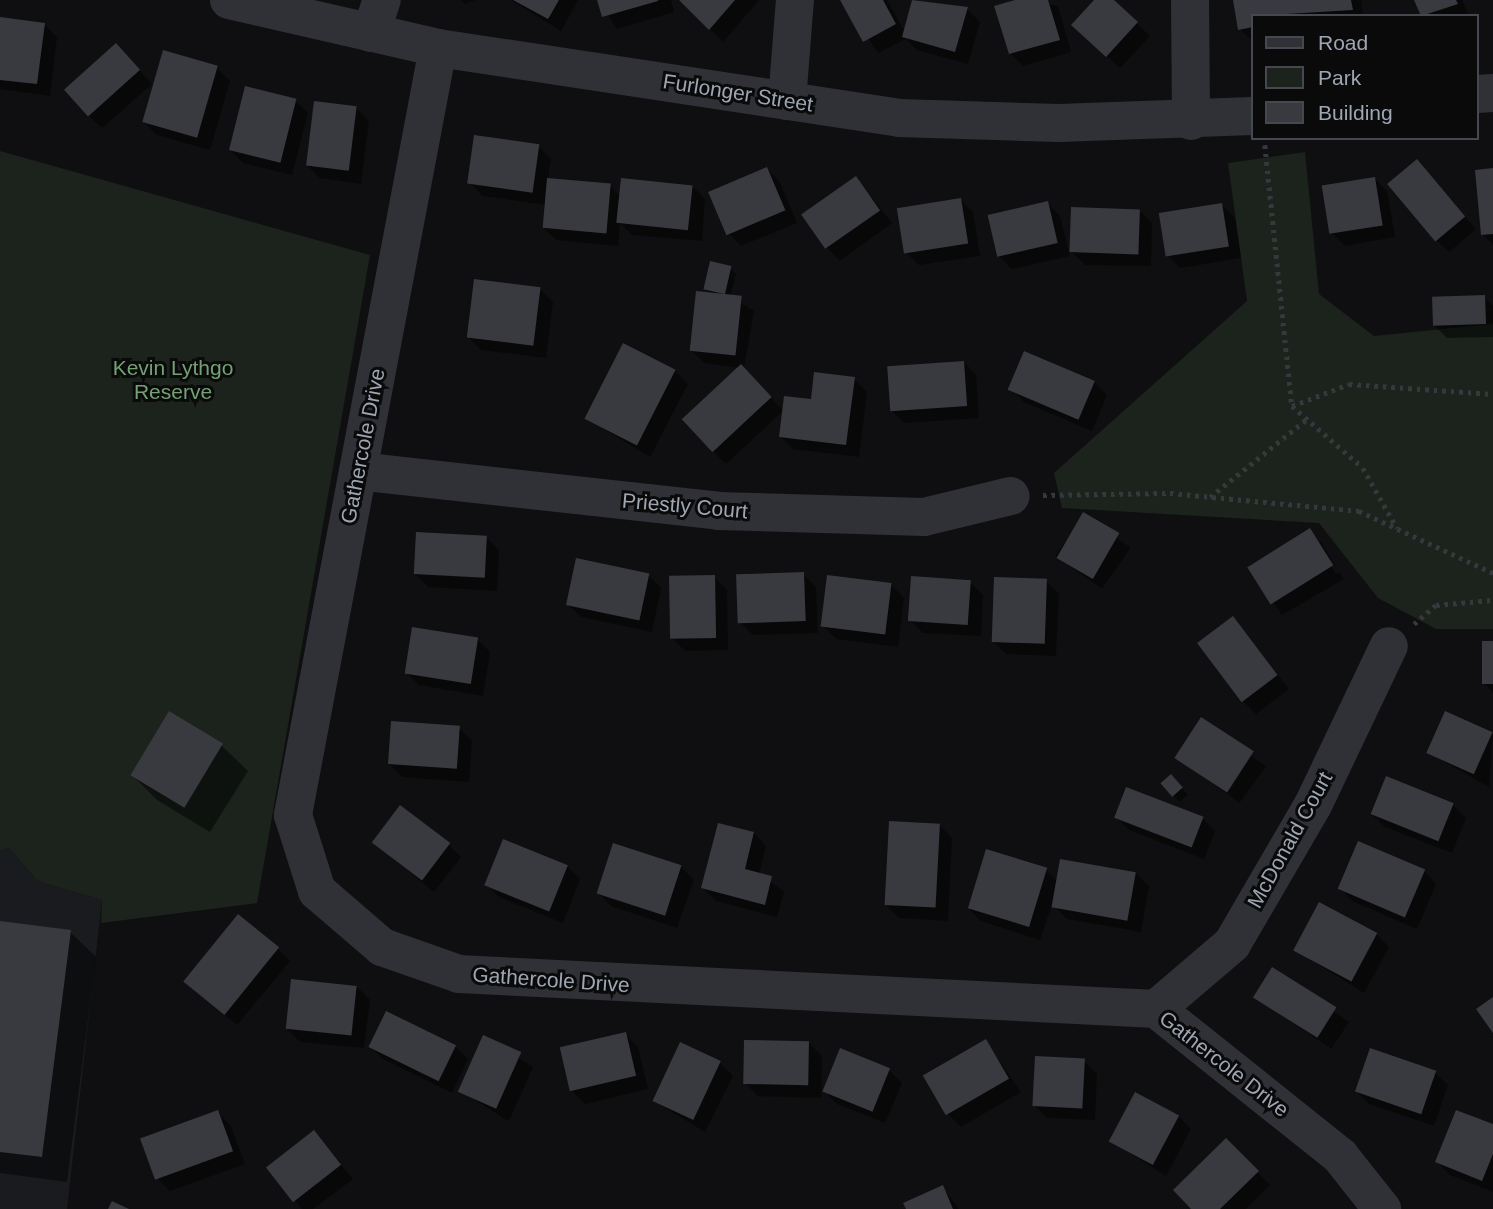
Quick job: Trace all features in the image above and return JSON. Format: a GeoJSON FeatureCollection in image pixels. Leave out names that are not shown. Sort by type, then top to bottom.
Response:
{"type":"FeatureCollection","features":[{"type":"Feature","properties":{"kind":"street","name":"Furlonger Street"},"geometry":{"type":"LineString","coordinates":[[229,0],[377,17],[438,48],[899,118],[1191,121],[1252,116]]}},
{"type":"Feature","properties":{"kind":"street"},"geometry":{"type":"LineString","coordinates":[[787,101],[795,0]]}},
{"type":"Feature","properties":{"kind":"street"},"geometry":{"type":"LineString","coordinates":[[1191,0],[1191,121]]}},
{"type":"Feature","properties":{"kind":"street","name":"Gathercole Drive"},"geometry":{"type":"LineString","coordinates":[[438,48],[293,815],[317,891],[382,947],[459,974],[540,982],[1156,1009],[1340,1156],[1382,1209]]}},
{"type":"Feature","properties":{"kind":"street","name":"Priestly Court"},"geometry":{"type":"LineString","coordinates":[[358,471],[718,511],[924,517],[1011,496]]}},
{"type":"Feature","properties":{"kind":"street","name":"McDonald Court"},"geometry":{"type":"LineString","coordinates":[[1156,1009],[1232,944],[1312,805],[1389,646]]}},
{"type":"Feature","properties":{"kind":"path"},"geometry":{"type":"LineString","coordinates":[[1265,140],[1292,406],[1363,467],[1397,529]]}},
{"type":"Feature","properties":{"kind":"path"},"geometry":{"type":"LineString","coordinates":[[1292,406],[1349,384],[1493,394]]}},
{"type":"Feature","properties":{"kind":"path"},"geometry":{"type":"LineString","coordinates":[[1210,497],[1307,419]]}},
{"type":"Feature","properties":{"kind":"path"},"geometry":{"type":"LineString","coordinates":[[1011,496],[1210,497],[1359,511],[1493,573]]}},
{"type":"Feature","properties":{"kind":"path"},"geometry":{"type":"LineString","coordinates":[[1389,646],[1436,605],[1493,600]]}},
{"type":"Feature","properties":{"kind":"shaded area"},"geometry":{"type":"Polygon","coordinates":[[[9,848],[38,881],[102,900],[67,1209],[0,1209],[0,850],[9,848]]]}},
{"type":"Feature","properties":{"kind":"green space","name":"Kevin Lythgo Reserve"},"geometry":{"type":"Polygon","coordinates":[[[0,151],[370,255],[257,903],[101,923],[102,900],[38,881],[9,848],[0,850],[0,151]]]}},
{"type":"Feature","properties":{"kind":"green space"},"geometry":{"type":"Polygon","coordinates":[[[1305,152],[1319,294],[1374,336],[1493,324],[1493,629],[1436,629],[1378,598],[1319,523],[1062,508],[1054,473],[1247,301],[1228,163],[1305,152]]]}},
{"type":"Feature","properties":{"kind":"building"},"geometry":{"type":"Polygon","coordinates":[[[513,0],[559,0],[548,19],[513,0]]]}},
{"type":"Feature","properties":{"kind":"building"},"geometry":{"type":"Polygon","coordinates":[[[597,0],[658,0],[658,1],[602,17],[597,0]]]}},
{"type":"Feature","properties":{"kind":"building"},"geometry":{"type":"Polygon","coordinates":[[[679,0],[735,0],[709,30],[679,0]]]}},
{"type":"Feature","properties":{"kind":"building"},"geometry":{"type":"Polygon","coordinates":[[[840,0],[883,0],[896,24],[863,42],[840,0]]]}},
{"type":"Feature","properties":{"kind":"building"},"geometry":{"type":"Polygon","coordinates":[[[912,0],[968,7],[955,52],[902,37],[912,0]]]}},
{"type":"Feature","properties":{"kind":"building"},"geometry":{"type":"Polygon","coordinates":[[[1015,0],[1048,0],[1060,40],[1009,54],[994,6],[1015,0]]]}},
{"type":"Feature","properties":{"kind":"building"},"geometry":{"type":"Polygon","coordinates":[[[1094,0],[1114,0],[1138,22],[1106,57],[1071,25],[1094,0]]]}},
{"type":"Feature","properties":{"kind":"building"},"geometry":{"type":"Polygon","coordinates":[[[1233,0],[1351,0],[1353,10],[1252,14],[1252,27],[1238,30],[1233,0]]]}},
{"type":"Feature","properties":{"kind":"building"},"geometry":{"type":"Polygon","coordinates":[[[1414,0],[1456,0],[1458,4],[1427,14],[1420,14],[1414,0]]]}},
{"type":"Feature","properties":{"kind":"building"},"geometry":{"type":"Polygon","coordinates":[[[0,17],[45,23],[37,84],[0,80],[0,17]]]}},
{"type":"Feature","properties":{"kind":"building"},"geometry":{"type":"Polygon","coordinates":[[[116,43],[140,70],[88,117],[64,90],[116,43]]]}},
{"type":"Feature","properties":{"kind":"building"},"geometry":{"type":"Polygon","coordinates":[[[163,50],[218,66],[197,138],[142,122],[163,50]]]}},
{"type":"Feature","properties":{"kind":"building"},"geometry":{"type":"Polygon","coordinates":[[[245,86],[296,99],[280,163],[229,150],[245,86]]]}},
{"type":"Feature","properties":{"kind":"building"},"geometry":{"type":"Polygon","coordinates":[[[314,101],[357,106],[349,171],[306,166],[314,101]]]}},
{"type":"Feature","properties":{"kind":"building"},"geometry":{"type":"Polygon","coordinates":[[[474,135],[539,144],[533,193],[467,184],[474,135]]]}},
{"type":"Feature","properties":{"kind":"building"},"geometry":{"type":"Polygon","coordinates":[[[1417,159],[1465,216],[1435,242],[1387,184],[1417,159]]]}},
{"type":"Feature","properties":{"kind":"building"},"geometry":{"type":"Polygon","coordinates":[[[767,167],[785,210],[726,235],[708,192],[767,167]]]}},
{"type":"Feature","properties":{"kind":"building"},"geometry":{"type":"Polygon","coordinates":[[[1493,168],[1493,234],[1481,235],[1475,170],[1493,168]]]}},
{"type":"Feature","properties":{"kind":"building"},"geometry":{"type":"Polygon","coordinates":[[[856,176],[880,210],[825,249],[801,214],[856,176]]]}},
{"type":"Feature","properties":{"kind":"building"},"geometry":{"type":"Polygon","coordinates":[[[1375,177],[1383,225],[1329,234],[1322,185],[1375,177]]]}},
{"type":"Feature","properties":{"kind":"building"},"geometry":{"type":"Polygon","coordinates":[[[547,178],[611,184],[606,233],[543,228],[547,178]]]}},
{"type":"Feature","properties":{"kind":"building"},"geometry":{"type":"Polygon","coordinates":[[[621,178],[693,186],[688,230],[616,223],[621,178]]]}},
{"type":"Feature","properties":{"kind":"building"},"geometry":{"type":"Polygon","coordinates":[[[961,198],[968,243],[904,254],[897,208],[961,198]]]}},
{"type":"Feature","properties":{"kind":"building"},"geometry":{"type":"Polygon","coordinates":[[[1048,201],[1058,243],[997,257],[988,215],[1048,201]]]}},
{"type":"Feature","properties":{"kind":"building"},"geometry":{"type":"Polygon","coordinates":[[[1222,203],[1229,246],[1166,256],[1159,213],[1222,203]]]}},
{"type":"Feature","properties":{"kind":"building"},"geometry":{"type":"Polygon","coordinates":[[[1071,207],[1140,209],[1138,254],[1069,252],[1071,207]]]}},
{"type":"Feature","properties":{"kind":"building"},"geometry":{"type":"Polygon","coordinates":[[[710,261],[731,266],[725,294],[703,289],[710,261]]]}},
{"type":"Feature","properties":{"kind":"building"},"geometry":{"type":"Polygon","coordinates":[[[474,279],[541,287],[533,346],[467,338],[474,279]]]}},
{"type":"Feature","properties":{"kind":"building"},"geometry":{"type":"Polygon","coordinates":[[[696,291],[742,296],[735,355],[690,351],[696,291]]]}},
{"type":"Feature","properties":{"kind":"building"},"geometry":{"type":"Polygon","coordinates":[[[1485,295],[1486,324],[1433,326],[1432,297],[1485,295]]]}},
{"type":"Feature","properties":{"kind":"building"},"geometry":{"type":"Polygon","coordinates":[[[623,343],[676,370],[637,446],[584,419],[623,343]]]}},
{"type":"Feature","properties":{"kind":"building"},"geometry":{"type":"Polygon","coordinates":[[[1024,351],[1095,381],[1078,420],[1008,390],[1024,351]]]}},
{"type":"Feature","properties":{"kind":"building"},"geometry":{"type":"Polygon","coordinates":[[[964,361],[967,406],[890,411],[887,366],[964,361]]]}},
{"type":"Feature","properties":{"kind":"building"},"geometry":{"type":"Polygon","coordinates":[[[741,364],[772,397],[712,452],[682,419],[741,364]]]}},
{"type":"Feature","properties":{"kind":"building"},"geometry":{"type":"Polygon","coordinates":[[[814,372],[855,377],[846,445],[779,437],[784,396],[811,399],[814,372]]]}},
{"type":"Feature","properties":{"kind":"building"},"geometry":{"type":"Polygon","coordinates":[[[1083,512],[1119,533],[1093,579],[1056,558],[1083,512]]]}},
{"type":"Feature","properties":{"kind":"building"},"geometry":{"type":"Polygon","coordinates":[[[1310,528],[1333,565],[1271,605],[1247,567],[1310,528]]]}},
{"type":"Feature","properties":{"kind":"building"},"geometry":{"type":"Polygon","coordinates":[[[416,532],[487,536],[485,578],[414,574],[416,532]]]}},
{"type":"Feature","properties":{"kind":"building"},"geometry":{"type":"Polygon","coordinates":[[[576,558],[649,574],[639,621],[566,605],[576,558]]]}},
{"type":"Feature","properties":{"kind":"building"},"geometry":{"type":"Polygon","coordinates":[[[804,572],[806,621],[738,623],[736,574],[804,572]]]}},
{"type":"Feature","properties":{"kind":"building"},"geometry":{"type":"Polygon","coordinates":[[[715,575],[716,638],[670,639],[669,576],[715,575]]]}},
{"type":"Feature","properties":{"kind":"building"},"geometry":{"type":"Polygon","coordinates":[[[827,575],[892,583],[885,635],[821,627],[827,575]]]}},
{"type":"Feature","properties":{"kind":"building"},"geometry":{"type":"Polygon","coordinates":[[[911,576],[971,580],[968,625],[908,621],[911,576]]]}},
{"type":"Feature","properties":{"kind":"building"},"geometry":{"type":"Polygon","coordinates":[[[994,577],[1047,579],[1045,644],[992,642],[994,577]]]}},
{"type":"Feature","properties":{"kind":"building"},"geometry":{"type":"Polygon","coordinates":[[[1233,616],[1278,675],[1242,702],[1197,643],[1233,616]]]}},
{"type":"Feature","properties":{"kind":"building"},"geometry":{"type":"Polygon","coordinates":[[[412,627],[478,637],[471,684],[405,673],[412,627]]]}},
{"type":"Feature","properties":{"kind":"building"},"geometry":{"type":"Polygon","coordinates":[[[1482,641],[1493,641],[1493,684],[1482,684],[1482,641]]]}},
{"type":"Feature","properties":{"kind":"building"},"geometry":{"type":"Polygon","coordinates":[[[169,711],[223,743],[184,808],[130,775],[169,711]]]}},
{"type":"Feature","properties":{"kind":"building"},"geometry":{"type":"Polygon","coordinates":[[[1445,711],[1493,732],[1474,774],[1426,753],[1445,711]]]}},
{"type":"Feature","properties":{"kind":"building"},"geometry":{"type":"Polygon","coordinates":[[[1201,717],[1254,751],[1227,792],[1174,758],[1201,717]]]}},
{"type":"Feature","properties":{"kind":"building"},"geometry":{"type":"Polygon","coordinates":[[[391,721],[460,726],[457,769],[388,764],[391,721]]]}},
{"type":"Feature","properties":{"kind":"building"},"geometry":{"type":"Polygon","coordinates":[[[1171,774],[1183,788],[1172,797],[1160,783],[1171,774]]]}},
{"type":"Feature","properties":{"kind":"building"},"geometry":{"type":"Polygon","coordinates":[[[1386,776],[1454,803],[1438,841],[1371,814],[1386,776]]]}},
{"type":"Feature","properties":{"kind":"building"},"geometry":{"type":"Polygon","coordinates":[[[1126,787],[1203,817],[1192,848],[1114,818],[1126,787]]]}},
{"type":"Feature","properties":{"kind":"building"},"geometry":{"type":"Polygon","coordinates":[[[400,805],[450,843],[422,880],[372,843],[400,805]]]}},
{"type":"Feature","properties":{"kind":"building"},"geometry":{"type":"Polygon","coordinates":[[[889,821],[940,824],[936,908],[885,905],[889,821]]]}},
{"type":"Feature","properties":{"kind":"building"},"geometry":{"type":"Polygon","coordinates":[[[718,823],[754,832],[745,869],[772,876],[765,905],[701,888],[718,823]]]}},
{"type":"Feature","properties":{"kind":"building"},"geometry":{"type":"Polygon","coordinates":[[[503,839],[568,865],[549,912],[484,885],[503,839]]]}},
{"type":"Feature","properties":{"kind":"building"},"geometry":{"type":"Polygon","coordinates":[[[1358,841],[1425,870],[1405,917],[1338,889],[1358,841]]]}},
{"type":"Feature","properties":{"kind":"building"},"geometry":{"type":"Polygon","coordinates":[[[613,843],[681,865],[665,916],[597,893],[613,843]]]}},
{"type":"Feature","properties":{"kind":"building"},"geometry":{"type":"Polygon","coordinates":[[[986,849],[1047,868],[1029,927],[968,908],[986,849]]]}},
{"type":"Feature","properties":{"kind":"building"},"geometry":{"type":"Polygon","coordinates":[[[1060,859],[1136,872],[1127,921],[1051,907],[1060,859]]]}},
{"type":"Feature","properties":{"kind":"building"},"geometry":{"type":"Polygon","coordinates":[[[1319,902],[1377,933],[1351,982],[1293,951],[1319,902]]]}},
{"type":"Feature","properties":{"kind":"building"},"geometry":{"type":"Polygon","coordinates":[[[238,914],[279,947],[224,1015],[183,982],[238,914]]]}},
{"type":"Feature","properties":{"kind":"building"},"geometry":{"type":"Polygon","coordinates":[[[0,921],[71,930],[42,1157],[0,1152],[0,921]]]}},
{"type":"Feature","properties":{"kind":"building"},"geometry":{"type":"Polygon","coordinates":[[[1272,967],[1336,1007],[1317,1038],[1253,998],[1272,967]]]}},
{"type":"Feature","properties":{"kind":"building"},"geometry":{"type":"Polygon","coordinates":[[[291,979],[357,986],[351,1036],[286,1029],[291,979]]]}},
{"type":"Feature","properties":{"kind":"building"},"geometry":{"type":"Polygon","coordinates":[[[1493,997],[1493,1033],[1476,1009],[1493,997]]]}},
{"type":"Feature","properties":{"kind":"building"},"geometry":{"type":"Polygon","coordinates":[[[386,1011],[456,1045],[439,1081],[368,1047],[386,1011]]]}},
{"type":"Feature","properties":{"kind":"building"},"geometry":{"type":"Polygon","coordinates":[[[626,1032],[636,1076],[570,1091],[560,1047],[626,1032]]]}},
{"type":"Feature","properties":{"kind":"building"},"geometry":{"type":"Polygon","coordinates":[[[483,1035],[521,1052],[496,1109],[458,1092],[483,1035]]]}},
{"type":"Feature","properties":{"kind":"building"},"geometry":{"type":"Polygon","coordinates":[[[986,1039],[1009,1079],[946,1115],[923,1076],[986,1039]]]}},
{"type":"Feature","properties":{"kind":"building"},"geometry":{"type":"Polygon","coordinates":[[[744,1040],[809,1041],[808,1085],[743,1084],[744,1040]]]}},
{"type":"Feature","properties":{"kind":"building"},"geometry":{"type":"Polygon","coordinates":[[[680,1042],[721,1061],[693,1120],[653,1101],[680,1042]]]}},
{"type":"Feature","properties":{"kind":"building"},"geometry":{"type":"Polygon","coordinates":[[[840,1048],[890,1068],[872,1112],[822,1092],[840,1048]]]}},
{"type":"Feature","properties":{"kind":"building"},"geometry":{"type":"Polygon","coordinates":[[[1370,1048],[1436,1071],[1421,1114],[1355,1091],[1370,1048]]]}},
{"type":"Feature","properties":{"kind":"building"},"geometry":{"type":"Polygon","coordinates":[[[1035,1056],[1085,1059],[1082,1109],[1032,1106],[1035,1056]]]}},
{"type":"Feature","properties":{"kind":"building"},"geometry":{"type":"Polygon","coordinates":[[[1135,1092],[1179,1115],[1153,1165],[1109,1141],[1135,1092]]]}},
{"type":"Feature","properties":{"kind":"building"},"geometry":{"type":"Polygon","coordinates":[[[218,1110],[233,1151],[155,1180],[140,1138],[218,1110]]]}},
{"type":"Feature","properties":{"kind":"building"},"geometry":{"type":"Polygon","coordinates":[[[1456,1110],[1493,1124],[1493,1154],[1482,1181],[1435,1162],[1456,1110]]]}},
{"type":"Feature","properties":{"kind":"building"},"geometry":{"type":"Polygon","coordinates":[[[314,1130],[341,1165],[293,1202],[266,1168],[314,1130]]]}},
{"type":"Feature","properties":{"kind":"building"},"geometry":{"type":"Polygon","coordinates":[[[1226,1138],[1259,1171],[1220,1209],[1191,1209],[1173,1190],[1226,1138]]]}},
{"type":"Feature","properties":{"kind":"building"},"geometry":{"type":"Polygon","coordinates":[[[943,1185],[953,1209],[906,1209],[903,1203],[943,1185]]]}},
{"type":"Feature","properties":{"kind":"building"},"geometry":{"type":"Polygon","coordinates":[[[112,1201],[129,1209],[108,1209],[112,1201]]]}}]}
